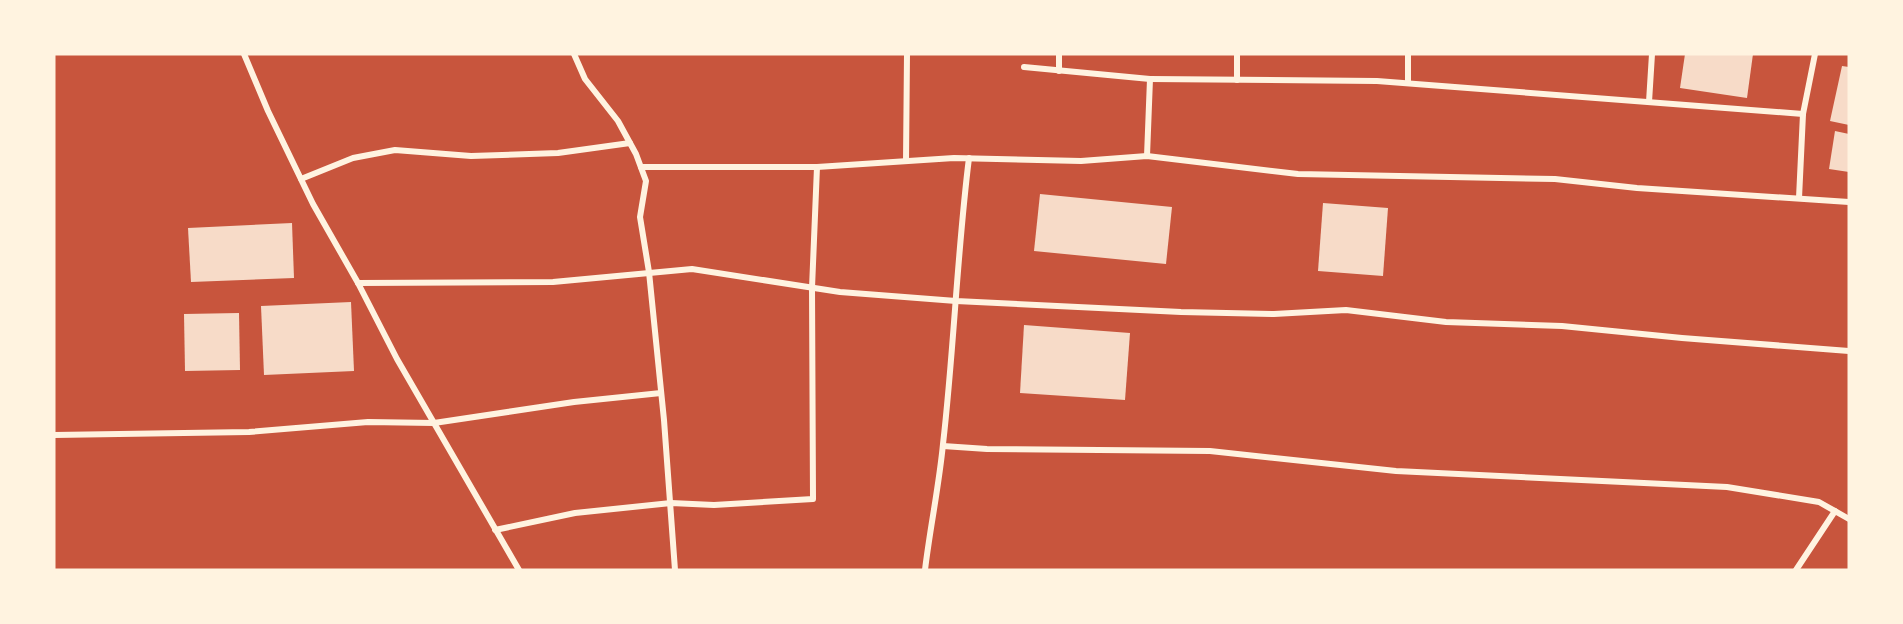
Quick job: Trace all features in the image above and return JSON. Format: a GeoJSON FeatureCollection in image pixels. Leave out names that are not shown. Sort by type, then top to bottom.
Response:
{"type":"FeatureCollection","features":[{"type":"Feature","properties":{"kind":"street"},"geometry":{"type":"LineString","coordinates":[[244,54],[268,111],[301,179],[397,359],[519,570]]}},
{"type":"Feature","properties":{"kind":"street"},"geometry":{"type":"LineString","coordinates":[[574,54],[585,79],[618,120],[646,181],[640,217],[649,272],[661,393],[675,570]]}},
{"type":"Feature","properties":{"kind":"street"},"geometry":{"type":"LineString","coordinates":[[906,161],[907,54]]}},
{"type":"Feature","properties":{"kind":"street"},"geometry":{"type":"LineString","coordinates":[[1059,54],[1059,71]]}},
{"type":"Feature","properties":{"kind":"street"},"geometry":{"type":"LineString","coordinates":[[1237,54],[1237,80]]}},
{"type":"Feature","properties":{"kind":"street"},"geometry":{"type":"LineString","coordinates":[[1408,54],[1408,83]]}},
{"type":"Feature","properties":{"kind":"street"},"geometry":{"type":"LineString","coordinates":[[1649,102],[1652,54]]}},
{"type":"Feature","properties":{"kind":"street"},"geometry":{"type":"LineString","coordinates":[[1800,198],[1803,114],[1815,54]]}},
{"type":"Feature","properties":{"kind":"street"},"geometry":{"type":"LineString","coordinates":[[1024,67],[1150,79],[1408,83],[1803,114]]}},
{"type":"Feature","properties":{"kind":"street"},"geometry":{"type":"LineString","coordinates":[[1147,156],[1150,79]]}},
{"type":"Feature","properties":{"kind":"street"},"geometry":{"type":"LineString","coordinates":[[301,179],[353,158],[395,150],[471,156],[558,153],[630,143]]}},
{"type":"Feature","properties":{"kind":"street"},"geometry":{"type":"LineString","coordinates":[[641,167],[817,167],[969,158],[1081,160],[1147,156],[1298,174],[1555,179],[1636,188],[1849,202]]}},
{"type":"Feature","properties":{"kind":"street"},"geometry":{"type":"LineString","coordinates":[[925,570],[943,446],[961,225],[969,158]]}},
{"type":"Feature","properties":{"kind":"street"},"geometry":{"type":"LineString","coordinates":[[495,530],[575,513],[671,503],[714,505],[813,499],[812,288],[817,167]]}},
{"type":"Feature","properties":{"kind":"street"},"geometry":{"type":"LineString","coordinates":[[358,283],[553,282],[692,269],[840,292],[956,301],[1180,312],[1274,314],[1346,310],[1446,322],[1562,326],[1849,351]]}},
{"type":"Feature","properties":{"kind":"street"},"geometry":{"type":"LineString","coordinates":[[54,435],[249,432],[368,422],[434,423],[574,402],[661,393]]}},
{"type":"Feature","properties":{"kind":"street"},"geometry":{"type":"LineString","coordinates":[[943,446],[987,449],[1210,451],[1396,471],[1727,487],[1819,502],[1849,519]]}},
{"type":"Feature","properties":{"kind":"street"},"geometry":{"type":"LineString","coordinates":[[1796,570],[1835,511]]}},
{"type":"Feature","properties":{"kind":"building"},"geometry":{"type":"Polygon","coordinates":[[[1685,54],[1753,54],[1747,98],[1680,88],[1685,54]]]}},
{"type":"Feature","properties":{"kind":"building"},"geometry":{"type":"Polygon","coordinates":[[[1842,66],[1849,67],[1849,125],[1830,121],[1842,66]]]}},
{"type":"Feature","properties":{"kind":"building"},"geometry":{"type":"Polygon","coordinates":[[[1835,131],[1849,134],[1849,172],[1829,169],[1835,131]]]}},
{"type":"Feature","properties":{"kind":"building"},"geometry":{"type":"Polygon","coordinates":[[[1040,194],[1172,207],[1166,264],[1034,251],[1040,194]]]}},
{"type":"Feature","properties":{"kind":"building"},"geometry":{"type":"Polygon","coordinates":[[[1323,203],[1388,208],[1383,276],[1318,271],[1323,203]]]}},
{"type":"Feature","properties":{"kind":"building"},"geometry":{"type":"Polygon","coordinates":[[[292,223],[294,278],[191,282],[188,228],[292,223]]]}},
{"type":"Feature","properties":{"kind":"building"},"geometry":{"type":"Polygon","coordinates":[[[351,302],[354,371],[264,375],[261,306],[351,302]]]}},
{"type":"Feature","properties":{"kind":"building"},"geometry":{"type":"Polygon","coordinates":[[[239,313],[240,370],[185,371],[184,314],[239,313]]]}},
{"type":"Feature","properties":{"kind":"building"},"geometry":{"type":"Polygon","coordinates":[[[1024,325],[1130,333],[1125,400],[1020,393],[1024,325]]]}}]}
